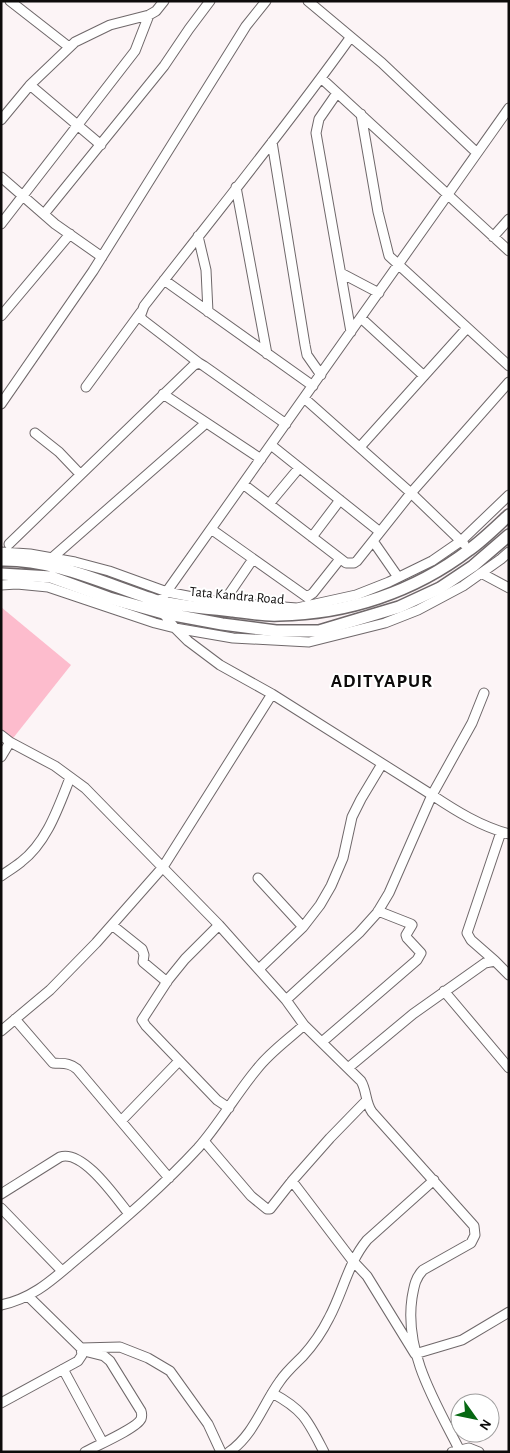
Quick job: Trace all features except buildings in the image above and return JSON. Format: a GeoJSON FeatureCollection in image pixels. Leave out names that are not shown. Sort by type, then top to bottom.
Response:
{"type":"FeatureCollection","features":[{"type":"Feature","properties":{"kind":"main road","name":"Tata Kandra Road"},"geometry":{"type":"LineString","coordinates":[[1,560],[54,562],[164,596],[225,610],[277,616],[326,612],[356,600],[400,590],[438,572],[470,550],[509,515]]}},
{"type":"Feature","properties":{"kind":"main road","name":"Tata Kandra Road"},"geometry":{"type":"LineString","coordinates":[[1,574],[51,577],[109,598],[163,613],[222,624],[276,631],[319,631],[399,607],[440,588],[474,566],[509,535]]}},
{"type":"Feature","properties":{"kind":"street"},"geometry":{"type":"LineString","coordinates":[[10,1],[69,47]]}},
{"type":"Feature","properties":{"kind":"street"},"geometry":{"type":"LineString","coordinates":[[1,120],[30,85],[69,47],[84,36],[110,25],[149,15],[156,11],[164,1]]}},
{"type":"Feature","properties":{"kind":"street"},"geometry":{"type":"LineString","coordinates":[[44,214],[102,145],[164,66],[210,1]]}},
{"type":"Feature","properties":{"kind":"street"},"geometry":{"type":"LineString","coordinates":[[1,404],[102,257],[241,34],[266,1]]}},
{"type":"Feature","properties":{"kind":"street"},"geometry":{"type":"LineString","coordinates":[[308,1],[382,63],[477,153]]}},
{"type":"Feature","properties":{"kind":"street"},"geometry":{"type":"LineString","coordinates":[[1,224],[135,51],[149,15]]}},
{"type":"Feature","properties":{"kind":"street"},"geometry":{"type":"LineString","coordinates":[[86,387],[164,280],[303,104],[350,38]]}},
{"type":"Feature","properties":{"kind":"street"},"geometry":{"type":"LineString","coordinates":[[321,78],[509,251]]}},
{"type":"Feature","properties":{"kind":"street"},"geometry":{"type":"LineString","coordinates":[[30,85],[102,145]]}},
{"type":"Feature","properties":{"kind":"street"},"geometry":{"type":"LineString","coordinates":[[337,93],[320,119],[316,133],[351,332]]}},
{"type":"Feature","properties":{"kind":"street"},"geometry":{"type":"LineString","coordinates":[[509,108],[164,596],[163,613],[188,641],[220,665],[272,694],[468,817],[505,833],[467,933],[471,940],[509,976]]}},
{"type":"Feature","properties":{"kind":"street"},"geometry":{"type":"LineString","coordinates":[[361,114],[378,212],[389,256],[509,366]]}},
{"type":"Feature","properties":{"kind":"street"},"geometry":{"type":"LineString","coordinates":[[272,142],[307,355],[321,375]]}},
{"type":"Feature","properties":{"kind":"street"},"geometry":{"type":"LineString","coordinates":[[1,177],[44,214],[102,257]]}},
{"type":"Feature","properties":{"kind":"street"},"geometry":{"type":"LineString","coordinates":[[236,187],[267,354]]}},
{"type":"Feature","properties":{"kind":"street"},"geometry":{"type":"LineString","coordinates":[[493,237],[509,219]]}},
{"type":"Feature","properties":{"kind":"street"},"geometry":{"type":"LineString","coordinates":[[1,316],[70,234]]}},
{"type":"Feature","properties":{"kind":"street"},"geometry":{"type":"LineString","coordinates":[[198,236],[206,270],[208,312]]}},
{"type":"Feature","properties":{"kind":"street"},"geometry":{"type":"LineString","coordinates":[[341,273],[379,293]]}},
{"type":"Feature","properties":{"kind":"street"},"geometry":{"type":"LineString","coordinates":[[164,280],[312,386]]}},
{"type":"Feature","properties":{"kind":"street"},"geometry":{"type":"LineString","coordinates":[[141,312],[140,317],[143,320],[199,363],[286,424]]}},
{"type":"Feature","properties":{"kind":"street"},"geometry":{"type":"LineString","coordinates":[[361,318],[424,376]]}},
{"type":"Feature","properties":{"kind":"street"},"geometry":{"type":"LineString","coordinates":[[360,447],[467,328]]}},
{"type":"Feature","properties":{"kind":"street"},"geometry":{"type":"LineString","coordinates":[[9,544],[163,394],[194,365],[199,363]]}},
{"type":"Feature","properties":{"kind":"street"},"geometry":{"type":"LineString","coordinates":[[243,484],[346,563],[354,563],[411,492],[509,382]]}},
{"type":"Feature","properties":{"kind":"street"},"geometry":{"type":"LineString","coordinates":[[163,394],[261,459]]}},
{"type":"Feature","properties":{"kind":"street"},"geometry":{"type":"LineString","coordinates":[[304,398],[411,492],[470,550]]}},
{"type":"Feature","properties":{"kind":"street"},"geometry":{"type":"LineString","coordinates":[[1,537],[9,544],[30,554],[54,562],[206,423]]}},
{"type":"Feature","properties":{"kind":"street"},"geometry":{"type":"LineString","coordinates":[[36,433],[59,452],[80,474]]}},
{"type":"Feature","properties":{"kind":"street"},"geometry":{"type":"LineString","coordinates":[[271,445],[380,532]]}},
{"type":"Feature","properties":{"kind":"street"},"geometry":{"type":"LineString","coordinates":[[269,504],[299,468]]}},
{"type":"Feature","properties":{"kind":"street"},"geometry":{"type":"LineString","coordinates":[[164,596],[223,603],[297,608],[356,600],[432,561],[461,541],[509,495]]}},
{"type":"Feature","properties":{"kind":"street"},"geometry":{"type":"LineString","coordinates":[[312,537],[340,500]]}},
{"type":"Feature","properties":{"kind":"street"},"geometry":{"type":"LineString","coordinates":[[211,529],[306,597],[313,594],[340,558]]}},
{"type":"Feature","properties":{"kind":"street"},"geometry":{"type":"LineString","coordinates":[[373,541],[398,578]]}},
{"type":"Feature","properties":{"kind":"street"},"geometry":{"type":"LineString","coordinates":[[1,552],[30,554]]}},
{"type":"Feature","properties":{"kind":"street"},"geometry":{"type":"LineString","coordinates":[[1,585],[17,584],[48,587],[175,628],[233,638],[309,642],[376,626],[410,613],[463,586],[509,552]]}},
{"type":"Feature","properties":{"kind":"street"},"geometry":{"type":"LineString","coordinates":[[223,603],[253,560]]}},
{"type":"Feature","properties":{"kind":"street"},"geometry":{"type":"LineString","coordinates":[[482,573],[509,588]]}},
{"type":"Feature","properties":{"kind":"street"},"geometry":{"type":"LineString","coordinates":[[286,1000],[359,933],[378,911],[389,893],[432,795],[472,723],[484,693]]}},
{"type":"Feature","properties":{"kind":"street"},"geometry":{"type":"LineString","coordinates":[[1,1031],[50,990],[112,925],[163,867],[272,694]]}},
{"type":"Feature","properties":{"kind":"street"},"geometry":{"type":"LineString","coordinates":[[1,735],[10,742],[55,766],[85,788],[163,867],[219,925],[286,1000],[304,1025],[363,1085],[366,1100],[372,1112],[469,1218],[474,1226],[476,1235],[471,1243],[423,1270],[414,1283],[410,1314],[415,1354]]}},
{"type":"Feature","properties":{"kind":"street"},"geometry":{"type":"LineString","coordinates":[[1,757],[10,742]]}},
{"type":"Feature","properties":{"kind":"street"},"geometry":{"type":"LineString","coordinates":[[258,969],[303,927],[320,905],[344,858],[352,817],[382,764]]}},
{"type":"Feature","properties":{"kind":"street"},"geometry":{"type":"LineString","coordinates":[[1,876],[22,862],[37,846],[55,814],[70,778]]}},
{"type":"Feature","properties":{"kind":"street"},"geometry":{"type":"LineString","coordinates":[[258,878],[303,927]]}},
{"type":"Feature","properties":{"kind":"street"},"geometry":{"type":"LineString","coordinates":[[322,1042],[417,960],[421,953],[406,938],[412,926],[411,924],[378,911]]}},
{"type":"Feature","properties":{"kind":"street"},"geometry":{"type":"LineString","coordinates":[[112,925],[142,949],[144,955],[143,962],[167,982]]}},
{"type":"Feature","properties":{"kind":"street"},"geometry":{"type":"LineString","coordinates":[[219,925],[167,982],[142,1020],[220,1103],[229,1108]]}},
{"type":"Feature","properties":{"kind":"street"},"geometry":{"type":"LineString","coordinates":[[348,1068],[444,991],[485,963],[492,960],[495,961]]}},
{"type":"Feature","properties":{"kind":"street"},"geometry":{"type":"LineString","coordinates":[[444,991],[509,1068]]}},
{"type":"Feature","properties":{"kind":"street"},"geometry":{"type":"LineString","coordinates":[[15,1019],[53,1063],[66,1063],[77,1069],[169,1178]]}},
{"type":"Feature","properties":{"kind":"street"},"geometry":{"type":"LineString","coordinates":[[1,1305],[29,1297],[43,1288],[169,1178],[204,1141],[262,1062],[304,1025]]}},
{"type":"Feature","properties":{"kind":"street"},"geometry":{"type":"LineString","coordinates":[[121,1121],[179,1061]]}},
{"type":"Feature","properties":{"kind":"street"},"geometry":{"type":"LineString","coordinates":[[204,1141],[251,1196],[267,1209],[273,1208],[292,1181],[366,1100]]}},
{"type":"Feature","properties":{"kind":"street"},"geometry":{"type":"LineString","coordinates":[[1,1194],[60,1157],[71,1155],[78,1158],[92,1170],[129,1214]]}},
{"type":"Feature","properties":{"kind":"street"},"geometry":{"type":"LineString","coordinates":[[230,1452],[245,1438],[280,1380],[305,1354],[322,1331],[336,1302],[352,1260],[367,1240],[434,1180]]}},
{"type":"Feature","properties":{"kind":"street"},"geometry":{"type":"LineString","coordinates":[[292,1181],[352,1260],[367,1276],[415,1354],[455,1450],[469,1448],[479,1452]]}},
{"type":"Feature","properties":{"kind":"street"},"geometry":{"type":"LineString","coordinates":[[1,1208],[62,1271]]}},
{"type":"Feature","properties":{"kind":"street"},"geometry":{"type":"LineString","coordinates":[[29,1297],[81,1350],[108,1358],[141,1411],[141,1420],[134,1426],[85,1452]]}},
{"type":"Feature","properties":{"kind":"street"},"geometry":{"type":"LineString","coordinates":[[415,1354],[462,1340],[509,1312]]}},
{"type":"Feature","properties":{"kind":"street"},"geometry":{"type":"LineString","coordinates":[[81,1350],[120,1347],[148,1358],[170,1371],[208,1424],[221,1452]]}},
{"type":"Feature","properties":{"kind":"street"},"geometry":{"type":"LineString","coordinates":[[1,1404],[81,1358],[81,1350]]}},
{"type":"Feature","properties":{"kind":"street"},"geometry":{"type":"LineString","coordinates":[[63,1369],[103,1443]]}},
{"type":"Feature","properties":{"kind":"street"},"geometry":{"type":"LineString","coordinates":[[272,1394],[297,1409],[309,1424],[324,1452]]}},
{"type":"Feature","properties":{"kind":"shaded area"},"geometry":{"type":"Polygon","coordinates":[[[1,607],[71,665],[10,742],[1,735],[1,607]]]}},
{"type":"Feature","properties":{"kind":"district","name":"ADITYAPUR"},"geometry":{"type":"Point","coordinates":[382,680]}}]}
